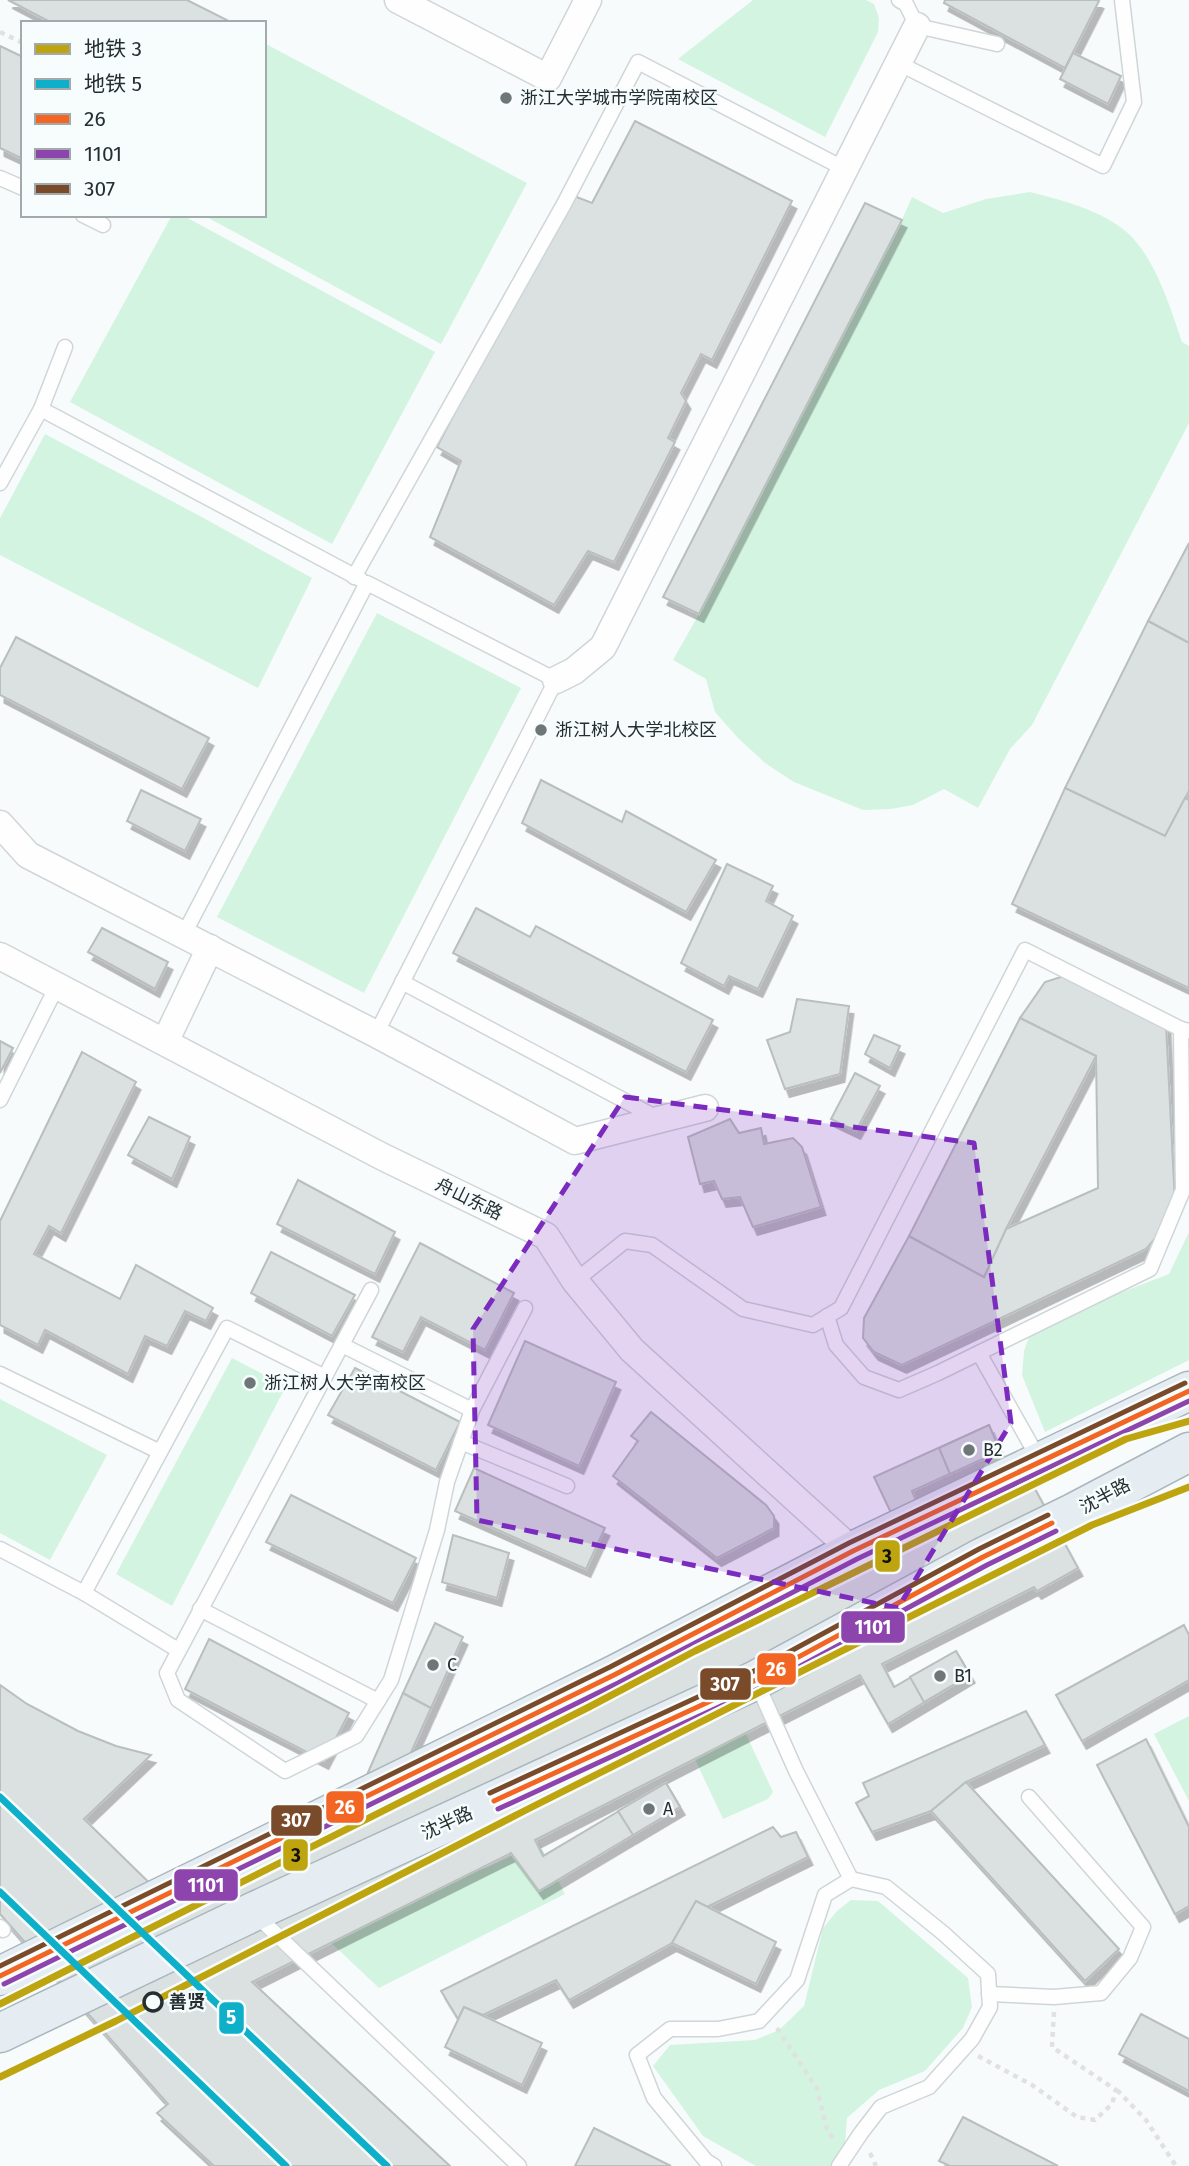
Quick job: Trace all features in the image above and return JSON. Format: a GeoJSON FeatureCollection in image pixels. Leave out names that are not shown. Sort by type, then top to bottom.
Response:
{"type":"FeatureCollection","features":[{"type":"Feature","properties":{"kind":"main road"},"geometry":{"type":"LineString","coordinates":[[0,1976],[602,1681],[853,1551],[1189,1391]]}},
{"type":"Feature","properties":{"kind":"main road","name":"沈半路"},"geometry":{"type":"LineString","coordinates":[[0,2033],[253,1912],[756,1680],[983,1557],[1189,1452]]}},
{"type":"Feature","properties":{"kind":"street"},"geometry":{"type":"LineString","coordinates":[[398,0],[548,78],[588,0]]}},
{"type":"Feature","properties":{"kind":"street"},"geometry":{"type":"LineString","coordinates":[[556,680],[574,671],[603,647],[898,63],[907,7]]}},
{"type":"Feature","properties":{"kind":"street"},"geometry":{"type":"LineString","coordinates":[[0,824],[28,855],[376,1034],[575,1141],[705,1108]]}},
{"type":"Feature","properties":{"kind":"street"},"geometry":{"type":"LineString","coordinates":[[164,1042],[210,948]]}},
{"type":"Feature","properties":{"kind":"street","name":"舟山东路"},"geometry":{"type":"LineString","coordinates":[[0,956],[383,1157],[546,1236],[575,1281],[632,1350],[853,1551]]}},
{"type":"Feature","properties":{"kind":"lane"},"geometry":{"type":"LineString","coordinates":[[898,63],[1103,166],[1134,102],[1122,0]]}},
{"type":"Feature","properties":{"kind":"lane"},"geometry":{"type":"LineString","coordinates":[[907,7],[997,44]]}},
{"type":"Feature","properties":{"kind":"lane"},"geometry":{"type":"LineString","coordinates":[[184,934],[360,580],[638,62],[845,169]]}},
{"type":"Feature","properties":{"kind":"lane"},"geometry":{"type":"LineString","coordinates":[[0,178],[21,187]]}},
{"type":"Feature","properties":{"kind":"lane"},"geometry":{"type":"LineString","coordinates":[[86,217],[103,225]]}},
{"type":"Feature","properties":{"kind":"lane"},"geometry":{"type":"LineString","coordinates":[[0,482],[41,409],[65,347]]}},
{"type":"Feature","properties":{"kind":"lane"},"geometry":{"type":"LineString","coordinates":[[41,409],[360,580],[556,680],[376,1034]]}},
{"type":"Feature","properties":{"kind":"lane"},"geometry":{"type":"LineString","coordinates":[[575,1281],[625,1241],[652,1245],[743,1309],[813,1325],[841,1308],[1025,950],[1185,1030],[1183,1190],[1150,1269],[899,1390],[864,1377],[836,1345],[828,1316]]}},
{"type":"Feature","properties":{"kind":"lane"},"geometry":{"type":"LineString","coordinates":[[402,982],[660,1120]]}},
{"type":"Feature","properties":{"kind":"lane"},"geometry":{"type":"LineString","coordinates":[[0,1100],[57,986]]}},
{"type":"Feature","properties":{"kind":"lane"},"geometry":{"type":"LineString","coordinates":[[372,1290],[167,1673],[177,1700],[285,1771],[356,1736],[391,1681],[437,1530],[447,1482],[472,1410],[525,1308]]}},
{"type":"Feature","properties":{"kind":"lane"},"geometry":{"type":"LineString","coordinates":[[84,1593],[227,1328],[325,1377]]}},
{"type":"Feature","properties":{"kind":"lane"},"geometry":{"type":"LineString","coordinates":[[342,1345],[472,1410]]}},
{"type":"Feature","properties":{"kind":"lane"},"geometry":{"type":"LineString","coordinates":[[979,1353],[1041,1463]]}},
{"type":"Feature","properties":{"kind":"lane"},"geometry":{"type":"LineString","coordinates":[[0,1374],[160,1452]]}},
{"type":"Feature","properties":{"kind":"lane"},"geometry":{"type":"LineString","coordinates":[[461,1442],[567,1486]]}},
{"type":"Feature","properties":{"kind":"lane"},"geometry":{"type":"LineString","coordinates":[[0,1549],[84,1593],[178,1650]]}},
{"type":"Feature","properties":{"kind":"lane"},"geometry":{"type":"LineString","coordinates":[[200,1609],[378,1701]]}},
{"type":"Feature","properties":{"kind":"lane"},"geometry":{"type":"LineString","coordinates":[[756,1680],[796,1771],[851,1879]]}},
{"type":"Feature","properties":{"kind":"lane"},"geometry":{"type":"LineString","coordinates":[[989,1994],[1054,1997],[1101,1993],[1130,1958],[1143,1927],[1029,1797]]}},
{"type":"Feature","properties":{"kind":"lane"},"geometry":{"type":"LineString","coordinates":[[714,2166],[706,2161],[654,2098],[637,2055],[670,2029],[718,2029],[759,2021],[797,1980],[825,1895],[851,1879],[886,1886],[988,1974],[990,2007],[972,2039],[929,2087],[881,2107],[841,2162]]}},
{"type":"Feature","properties":{"kind":"lane"},"geometry":{"type":"LineString","coordinates":[[253,1912],[519,2166]]}},
{"type":"Feature","properties":{"kind":"path"},"geometry":{"type":"LineString","coordinates":[[0,32],[21,42]]}},
{"type":"Feature","properties":{"kind":"path"},"geometry":{"type":"LineString","coordinates":[[1054,1997],[1052,2047],[1116,2090],[1146,2120],[1176,2166]]}},
{"type":"Feature","properties":{"kind":"path"},"geometry":{"type":"LineString","coordinates":[[766,2012],[817,2090],[827,2129],[841,2162]]}},
{"type":"Feature","properties":{"kind":"path"},"geometry":{"type":"LineString","coordinates":[[964,2048],[1032,2085],[1077,2117],[1095,2120],[1112,2104],[1116,2090]]}},
{"type":"Feature","properties":{"kind":"highlighted area"},"geometry":{"type":"Polygon","coordinates":[[[625,1097],[974,1143],[1011,1423],[898,1608],[477,1520],[473,1329],[625,1097]]]}},
{"type":"Feature","properties":{"kind":"green space"},"geometry":{"type":"Polygon","coordinates":[[[753,0],[866,0],[874,4],[879,18],[878,32],[825,137],[678,59],[753,0]]]}},
{"type":"Feature","properties":{"kind":"green space"},"geometry":{"type":"Polygon","coordinates":[[[266,44],[527,183],[441,344],[207,217],[266,217],[266,44]]]}},
{"type":"Feature","properties":{"kind":"green space"},"geometry":{"type":"Polygon","coordinates":[[[1030,192],[1073,204],[1102,216],[1127,233],[1145,254],[1164,291],[1182,342],[1189,346],[1189,423],[1032,725],[1010,749],[978,808],[944,789],[913,805],[863,810],[794,782],[765,763],[715,712],[706,679],[673,660],[912,197],[943,213],[986,199],[1030,192]]]}},
{"type":"Feature","properties":{"kind":"green space"},"geometry":{"type":"Polygon","coordinates":[[[171,217],[186,217],[435,352],[332,544],[70,402],[171,217]]]}},
{"type":"Feature","properties":{"kind":"green space"},"geometry":{"type":"Polygon","coordinates":[[[45,434],[312,578],[258,688],[0,555],[0,518],[45,434]]]}},
{"type":"Feature","properties":{"kind":"green space"},"geometry":{"type":"Polygon","coordinates":[[[377,613],[521,688],[364,993],[217,917],[377,613]]]}},
{"type":"Feature","properties":{"kind":"green space"},"geometry":{"type":"Polygon","coordinates":[[[1189,1232],[1189,1360],[1045,1432],[1022,1375],[1024,1351],[1029,1337],[1081,1308],[1169,1274],[1189,1232]]]}},
{"type":"Feature","properties":{"kind":"green space"},"geometry":{"type":"Polygon","coordinates":[[[232,1358],[286,1386],[172,1606],[116,1574],[232,1358]]]}},
{"type":"Feature","properties":{"kind":"green space"},"geometry":{"type":"Polygon","coordinates":[[[0,1399],[107,1455],[50,1560],[0,1533],[0,1399]]]}},
{"type":"Feature","properties":{"kind":"green space"},"geometry":{"type":"Polygon","coordinates":[[[1189,1716],[1189,1801],[1154,1734],[1189,1716]]]}},
{"type":"Feature","properties":{"kind":"green space"},"geometry":{"type":"Polygon","coordinates":[[[745,1732],[773,1792],[768,1799],[723,1819],[693,1755],[745,1732]]]}},
{"type":"Feature","properties":{"kind":"green space"},"geometry":{"type":"Polygon","coordinates":[[[539,1843],[565,1894],[379,1988],[327,1939],[431,1884],[488,1867],[539,1843]]]}},
{"type":"Feature","properties":{"kind":"green space"},"geometry":{"type":"Polygon","coordinates":[[[851,1900],[878,1901],[968,1978],[972,2007],[963,2028],[925,2071],[879,2090],[847,2118],[844,2158],[830,2166],[756,2166],[703,2136],[653,2066],[670,2045],[755,2040],[779,2030],[804,2006],[823,1928],[837,1911],[851,1900]]]}},
{"type":"Feature","properties":{"kind":"building"},"geometry":{"type":"Polygon","coordinates":[[[8,0],[187,0],[229,21],[48,21],[8,0]]]}},
{"type":"Feature","properties":{"kind":"building"},"geometry":{"type":"Polygon","coordinates":[[[945,0],[1099,1],[1065,68],[944,3],[945,0]]]}},
{"type":"Feature","properties":{"kind":"building"},"geometry":{"type":"Polygon","coordinates":[[[0,46],[21,56],[21,158],[0,148],[0,46]]]}},
{"type":"Feature","properties":{"kind":"building"},"geometry":{"type":"Polygon","coordinates":[[[1073,53],[1121,76],[1108,104],[1060,79],[1073,53]]]}},
{"type":"Feature","properties":{"kind":"building"},"geometry":{"type":"Polygon","coordinates":[[[635,121],[792,201],[712,360],[701,354],[681,393],[686,401],[668,438],[675,442],[614,562],[588,551],[554,605],[430,537],[461,461],[437,447],[569,194],[592,203],[635,121]]]}},
{"type":"Feature","properties":{"kind":"building"},"geometry":{"type":"Polygon","coordinates":[[[865,203],[902,220],[699,614],[663,597],[865,203]]]}},
{"type":"Feature","properties":{"kind":"building"},"geometry":{"type":"Polygon","coordinates":[[[1189,543],[1189,643],[1148,621],[1189,543]]]}},
{"type":"Feature","properties":{"kind":"building"},"geometry":{"type":"Polygon","coordinates":[[[1148,621],[1189,643],[1189,791],[1165,836],[1065,788],[1148,621]]]}},
{"type":"Feature","properties":{"kind":"building"},"geometry":{"type":"Polygon","coordinates":[[[16,637],[209,738],[182,789],[0,695],[0,668],[16,637]]]}},
{"type":"Feature","properties":{"kind":"building"},"geometry":{"type":"Polygon","coordinates":[[[541,780],[622,822],[626,811],[716,860],[686,912],[522,823],[541,780]]]}},
{"type":"Feature","properties":{"kind":"building"},"geometry":{"type":"Polygon","coordinates":[[[1065,788],[1165,836],[1185,798],[1189,800],[1189,988],[1012,904],[1065,788]]]}},
{"type":"Feature","properties":{"kind":"building"},"geometry":{"type":"Polygon","coordinates":[[[141,790],[201,819],[185,851],[127,821],[141,790]]]}},
{"type":"Feature","properties":{"kind":"building"},"geometry":{"type":"Polygon","coordinates":[[[727,864],[773,886],[766,901],[793,916],[758,989],[729,976],[724,986],[681,963],[727,864]]]}},
{"type":"Feature","properties":{"kind":"building"},"geometry":{"type":"Polygon","coordinates":[[[476,908],[530,937],[536,926],[713,1020],[686,1072],[453,953],[476,908]]]}},
{"type":"Feature","properties":{"kind":"building"},"geometry":{"type":"Polygon","coordinates":[[[102,928],[168,962],[155,989],[88,952],[102,928]]]}},
{"type":"Feature","properties":{"kind":"building"},"geometry":{"type":"Polygon","coordinates":[[[1067,975],[1166,1025],[1175,1203],[1164,1228],[1146,1249],[902,1365],[874,1352],[863,1338],[864,1318],[909,1236],[984,1277],[1006,1229],[1098,1188],[1096,1056],[1020,1018],[1045,982],[1067,975]]]}},
{"type":"Feature","properties":{"kind":"building"},"geometry":{"type":"Polygon","coordinates":[[[797,999],[849,1006],[840,1074],[785,1089],[767,1040],[790,1032],[797,999]]]}},
{"type":"Feature","properties":{"kind":"building"},"geometry":{"type":"Polygon","coordinates":[[[1020,1018],[1096,1056],[984,1277],[909,1236],[1020,1018]]]}},
{"type":"Feature","properties":{"kind":"building"},"geometry":{"type":"Polygon","coordinates":[[[874,1035],[900,1046],[890,1068],[865,1054],[874,1035]]]}},
{"type":"Feature","properties":{"kind":"building"},"geometry":{"type":"Polygon","coordinates":[[[0,1041],[13,1048],[0,1073],[0,1041]]]}},
{"type":"Feature","properties":{"kind":"building"},"geometry":{"type":"Polygon","coordinates":[[[82,1052],[136,1082],[61,1233],[49,1226],[34,1254],[120,1299],[136,1265],[213,1308],[206,1321],[185,1311],[167,1346],[145,1336],[128,1374],[45,1330],[38,1345],[0,1325],[0,1221],[82,1052]]]}},
{"type":"Feature","properties":{"kind":"building"},"geometry":{"type":"Polygon","coordinates":[[[855,1073],[880,1086],[856,1131],[831,1119],[855,1073]]]}},
{"type":"Feature","properties":{"kind":"building"},"geometry":{"type":"Polygon","coordinates":[[[149,1117],[190,1137],[172,1179],[128,1155],[149,1117]]]}},
{"type":"Feature","properties":{"kind":"building"},"geometry":{"type":"Polygon","coordinates":[[[730,1119],[739,1133],[761,1128],[764,1144],[793,1138],[802,1147],[821,1207],[753,1227],[740,1197],[722,1199],[714,1181],[700,1184],[688,1137],[730,1119]]]}},
{"type":"Feature","properties":{"kind":"building"},"geometry":{"type":"Polygon","coordinates":[[[298,1180],[395,1232],[375,1274],[277,1224],[298,1180]]]}},
{"type":"Feature","properties":{"kind":"building"},"geometry":{"type":"Polygon","coordinates":[[[420,1243],[514,1293],[485,1350],[421,1317],[403,1352],[372,1337],[420,1243]]]}},
{"type":"Feature","properties":{"kind":"building"},"geometry":{"type":"Polygon","coordinates":[[[271,1252],[355,1295],[332,1336],[251,1293],[271,1252]]]}},
{"type":"Feature","properties":{"kind":"building"},"geometry":{"type":"Polygon","coordinates":[[[525,1341],[616,1382],[579,1466],[488,1425],[525,1341]]]}},
{"type":"Feature","properties":{"kind":"building"},"geometry":{"type":"Polygon","coordinates":[[[355,1368],[460,1422],[436,1470],[328,1415],[355,1368]]]}},
{"type":"Feature","properties":{"kind":"building"},"geometry":{"type":"Polygon","coordinates":[[[651,1412],[766,1505],[774,1516],[774,1528],[717,1558],[613,1476],[638,1441],[631,1436],[651,1412]]]}},
{"type":"Feature","properties":{"kind":"building","name":"善贤"},"geometry":{"type":"Polygon","coordinates":[[[989,1425],[1000,1451],[912,1491],[925,1523],[1023,1467],[1078,1568],[1037,1591],[1034,1587],[882,1664],[894,1687],[956,1651],[970,1675],[888,1724],[860,1675],[535,1840],[543,1856],[666,1783],[680,1807],[539,1891],[511,1853],[252,1982],[450,2166],[214,2166],[157,2113],[168,2104],[0,1914],[0,1685],[27,1704],[78,1731],[116,1746],[151,1755],[84,1819],[171,1904],[366,1777],[403,1693],[431,1708],[400,1777],[902,1536],[874,1477],[989,1425]]]}},
{"type":"Feature","properties":{"kind":"building","name":"B2"},"geometry":{"type":"Polygon","coordinates":[[[989,1425],[1000,1451],[950,1474],[939,1448],[989,1425]]]}},
{"type":"Feature","properties":{"kind":"building"},"geometry":{"type":"Polygon","coordinates":[[[474,1468],[605,1528],[586,1569],[455,1511],[474,1468]]]}},
{"type":"Feature","properties":{"kind":"building"},"geometry":{"type":"Polygon","coordinates":[[[291,1495],[416,1558],[393,1603],[266,1542],[291,1495]]]}},
{"type":"Feature","properties":{"kind":"building"},"geometry":{"type":"Polygon","coordinates":[[[453,1535],[509,1553],[497,1598],[442,1582],[453,1535]]]}},
{"type":"Feature","properties":{"kind":"building","name":"C"},"geometry":{"type":"Polygon","coordinates":[[[435,1623],[463,1637],[431,1708],[403,1693],[435,1623]]]}},
{"type":"Feature","properties":{"kind":"building"},"geometry":{"type":"Polygon","coordinates":[[[1184,1625],[1189,1635],[1189,1680],[1082,1741],[1056,1695],[1184,1625]]]}},
{"type":"Feature","properties":{"kind":"building"},"geometry":{"type":"Polygon","coordinates":[[[209,1639],[349,1713],[324,1761],[185,1689],[209,1639]]]}},
{"type":"Feature","properties":{"kind":"building","name":"B1"},"geometry":{"type":"Polygon","coordinates":[[[956,1651],[970,1675],[924,1702],[910,1677],[956,1651]]]}},
{"type":"Feature","properties":{"kind":"building"},"geometry":{"type":"Polygon","coordinates":[[[1026,1711],[1045,1745],[966,1782],[931,1811],[872,1832],[856,1803],[869,1796],[863,1783],[1026,1711]]]}},
{"type":"Feature","properties":{"kind":"building"},"geometry":{"type":"Polygon","coordinates":[[[1146,1739],[1189,1827],[1189,1906],[1175,1914],[1097,1765],[1146,1739]]]}},
{"type":"Feature","properties":{"kind":"building"},"geometry":{"type":"Polygon","coordinates":[[[966,1782],[1119,1949],[1085,1981],[931,1811],[966,1782]]]}},
{"type":"Feature","properties":{"kind":"building","name":"A"},"geometry":{"type":"Polygon","coordinates":[[[666,1783],[680,1807],[633,1835],[618,1811],[666,1783]]]}},
{"type":"Feature","properties":{"kind":"building"},"geometry":{"type":"Polygon","coordinates":[[[773,1827],[781,1837],[796,1832],[808,1857],[707,1907],[696,1901],[672,1943],[569,2000],[556,1980],[483,2015],[464,2007],[458,2019],[441,1991],[773,1827]]]}},
{"type":"Feature","properties":{"kind":"building"},"geometry":{"type":"Polygon","coordinates":[[[696,1901],[776,1942],[756,1984],[672,1943],[696,1901]]]}},
{"type":"Feature","properties":{"kind":"building"},"geometry":{"type":"Polygon","coordinates":[[[464,2007],[542,2043],[522,2085],[445,2047],[464,2007]]]}},
{"type":"Feature","properties":{"kind":"building"},"geometry":{"type":"Polygon","coordinates":[[[1141,2014],[1189,2039],[1189,2091],[1119,2054],[1141,2014]]]}},
{"type":"Feature","properties":{"kind":"building"},"geometry":{"type":"Polygon","coordinates":[[[963,2117],[1058,2166],[950,2166],[939,2161],[963,2117]]]}},
{"type":"Feature","properties":{"kind":"building"},"geometry":{"type":"Polygon","coordinates":[[[594,2128],[671,2166],[575,2166],[594,2128]]]}},
{"type":"Feature","properties":{"kind":"metro line","name":"3"},"geometry":{"type":"LineString","coordinates":[[0,2004],[695,1651],[987,1507],[1126,1439],[1189,1421]]}},
{"type":"Feature","properties":{"kind":"metro line","name":"3"},"geometry":{"type":"LineString","coordinates":[[0,2077],[116,2021],[528,1809],[1092,1525],[1189,1487]]}},
{"type":"Feature","properties":{"kind":"metro line","name":"5"},"geometry":{"type":"LineString","coordinates":[[0,1797],[387,2166]]}},
{"type":"Feature","properties":{"kind":"metro line","name":"5"},"geometry":{"type":"LineString","coordinates":[[0,1892],[286,2166]]}},
{"type":"Feature","properties":{"kind":"transit line","name":"307"},"geometry":{"type":"LineString","coordinates":[[0,1966],[610,1667],[849,1543],[1185,1383]]}},
{"type":"Feature","properties":{"kind":"transit line","name":"26"},"geometry":{"type":"LineString","coordinates":[[0,1976],[614,1675],[853,1551],[1189,1391]]}},
{"type":"Feature","properties":{"kind":"transit line","name":"1101"},"geometry":{"type":"LineString","coordinates":[[4,1984],[618,1683],[857,1559],[1189,1401]]}},
{"type":"Feature","properties":{"kind":"transit line","name":"307"},"geometry":{"type":"LineString","coordinates":[[490,1793],[752,1672],[979,1549],[1048,1515]]}},
{"type":"Feature","properties":{"kind":"transit line","name":"26"},"geometry":{"type":"LineString","coordinates":[[494,1801],[756,1680],[983,1557],[1052,1523]]}},
{"type":"Feature","properties":{"kind":"transit line","name":"1101"},"geometry":{"type":"LineString","coordinates":[[498,1809],[760,1688],[987,1565],[1056,1531]]}},
{"type":"Feature","properties":{"kind":"place","name":"浙江大学城市学院南校区"},"geometry":{"type":"Point","coordinates":[506,98]}},
{"type":"Feature","properties":{"kind":"place","name":"浙江树人大学北校区"},"geometry":{"type":"Point","coordinates":[541,730]}},
{"type":"Feature","properties":{"kind":"place","name":"浙江树人大学南校区"},"geometry":{"type":"Point","coordinates":[250,1383]}},
{"type":"Feature","properties":{"kind":"place","name":"B2"},"geometry":{"type":"Point","coordinates":[969,1450]}},
{"type":"Feature","properties":{"kind":"place","name":"C"},"geometry":{"type":"Point","coordinates":[433,1665]}},
{"type":"Feature","properties":{"kind":"place","name":"B1"},"geometry":{"type":"Point","coordinates":[940,1676]}},
{"type":"Feature","properties":{"kind":"place","name":"A"},"geometry":{"type":"Point","coordinates":[649,1809]}},
{"type":"Feature","properties":{"kind":"place","name":"善贤"},"geometry":{"type":"Point","coordinates":[153,2002]}}]}
